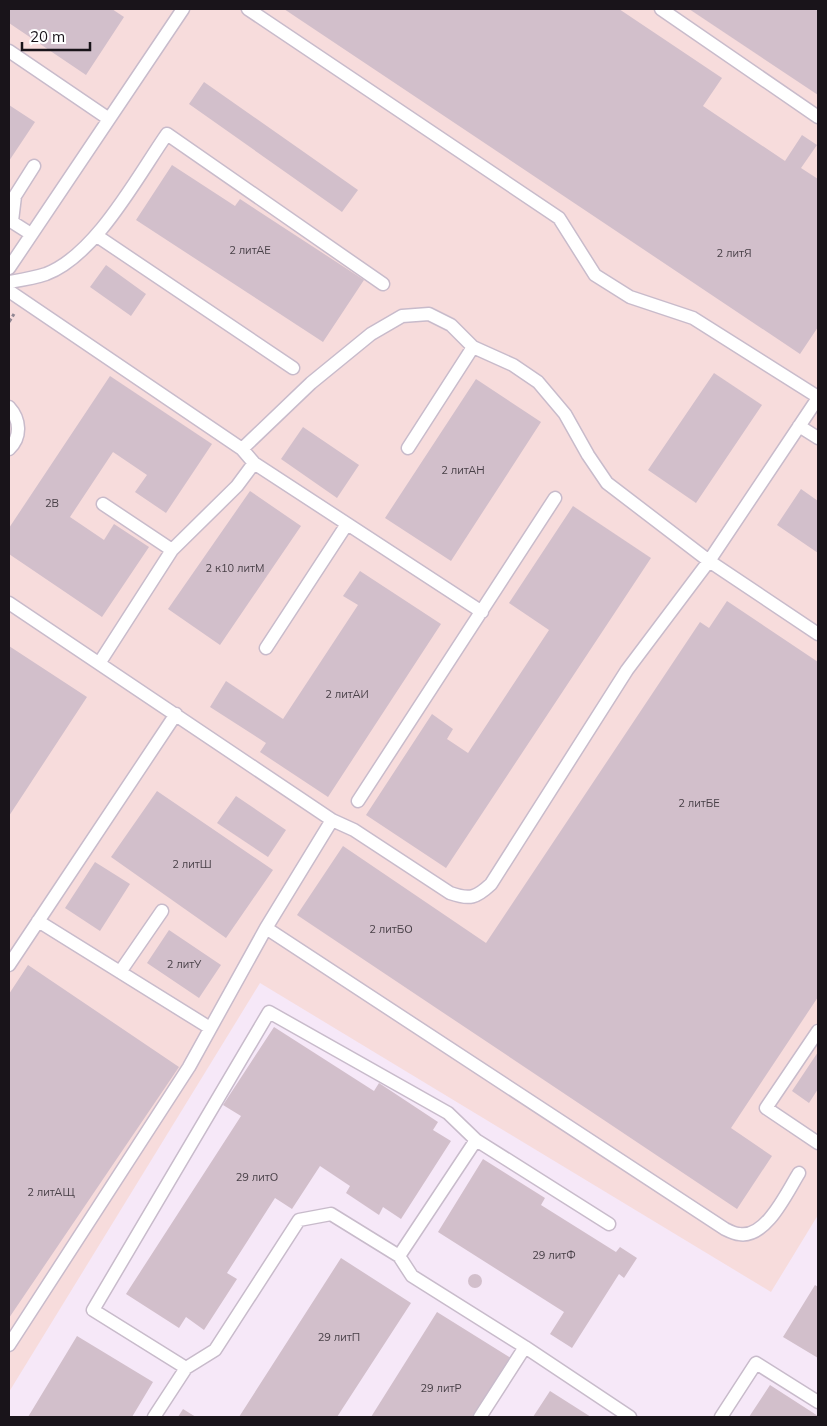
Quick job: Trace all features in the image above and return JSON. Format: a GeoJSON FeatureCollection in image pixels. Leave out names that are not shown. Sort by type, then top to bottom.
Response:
{"type":"FeatureCollection","features":[{"type":"Feature","properties":{"kind":"lane"},"geometry":{"type":"LineString","coordinates":[[9,268],[183,9]]}},
{"type":"Feature","properties":{"kind":"lane"},"geometry":{"type":"LineString","coordinates":[[9,603],[100,662],[332,820],[354,830],[450,893],[465,898],[480,894],[491,884],[627,670],[709,561],[818,397],[693,318],[630,297],[596,275],[559,218],[248,9]]}},
{"type":"Feature","properties":{"kind":"lane"},"geometry":{"type":"LineString","coordinates":[[661,9],[818,117]]}},
{"type":"Feature","properties":{"kind":"lane"},"geometry":{"type":"LineString","coordinates":[[9,51],[109,119]]}},
{"type":"Feature","properties":{"kind":"lane"},"geometry":{"type":"LineString","coordinates":[[9,282],[47,273],[74,256],[96,236],[167,134],[383,284]]}},
{"type":"Feature","properties":{"kind":"lane"},"geometry":{"type":"LineString","coordinates":[[31,234],[10,220],[15,196],[34,166]]}},
{"type":"Feature","properties":{"kind":"lane"},"geometry":{"type":"LineString","coordinates":[[96,236],[293,368]]}},
{"type":"Feature","properties":{"kind":"lane"},"geometry":{"type":"LineString","coordinates":[[9,291],[242,450],[254,463],[482,612]]}},
{"type":"Feature","properties":{"kind":"lane"},"geometry":{"type":"LineString","coordinates":[[242,450],[311,383],[370,334],[402,316],[429,314],[451,325],[473,347],[513,365],[538,382],[566,414],[588,454],[607,483],[709,561],[818,634]]}},
{"type":"Feature","properties":{"kind":"lane"},"geometry":{"type":"LineString","coordinates":[[408,448],[473,347]]}},
{"type":"Feature","properties":{"kind":"lane"},"geometry":{"type":"LineString","coordinates":[[9,407],[14,412],[18,430],[16,439],[9,450]]}},
{"type":"Feature","properties":{"kind":"lane"},"geometry":{"type":"LineString","coordinates":[[799,426],[818,438]]}},
{"type":"Feature","properties":{"kind":"lane"},"geometry":{"type":"LineString","coordinates":[[100,662],[172,550],[237,486],[254,463]]}},
{"type":"Feature","properties":{"kind":"lane"},"geometry":{"type":"LineString","coordinates":[[358,801],[555,498]]}},
{"type":"Feature","properties":{"kind":"lane"},"geometry":{"type":"LineString","coordinates":[[104,504],[172,550]]}},
{"type":"Feature","properties":{"kind":"lane"},"geometry":{"type":"LineString","coordinates":[[266,648],[347,524]]}},
{"type":"Feature","properties":{"kind":"lane"},"geometry":{"type":"LineString","coordinates":[[9,965],[176,714]]}},
{"type":"Feature","properties":{"kind":"lane"},"geometry":{"type":"LineString","coordinates":[[9,1345],[189,1067],[266,928],[332,820]]}},
{"type":"Feature","properties":{"kind":"lane"},"geometry":{"type":"LineString","coordinates":[[120,972],[162,911]]}},
{"type":"Feature","properties":{"kind":"lane"},"geometry":{"type":"LineString","coordinates":[[38,921],[210,1028]]}},
{"type":"Feature","properties":{"kind":"lane"},"geometry":{"type":"LineString","coordinates":[[266,928],[725,1229],[740,1235],[754,1233],[766,1225],[799,1173]]}},
{"type":"Feature","properties":{"kind":"lane"},"geometry":{"type":"LineString","coordinates":[[186,1368],[94,1310],[269,1012],[448,1113],[476,1140],[609,1224]]}},
{"type":"Feature","properties":{"kind":"lane"},"geometry":{"type":"LineString","coordinates":[[818,1031],[766,1108],[818,1143]]}},
{"type":"Feature","properties":{"kind":"lane"},"geometry":{"type":"LineString","coordinates":[[400,1256],[476,1140]]}},
{"type":"Feature","properties":{"kind":"lane"},"geometry":{"type":"LineString","coordinates":[[154,1417],[186,1368],[215,1350],[299,1220],[331,1214],[400,1256],[412,1276],[525,1347],[630,1417]]}},
{"type":"Feature","properties":{"kind":"lane"},"geometry":{"type":"LineString","coordinates":[[480,1417],[525,1347]]}},
{"type":"Feature","properties":{"kind":"lane"},"geometry":{"type":"LineString","coordinates":[[722,1417],[756,1363],[818,1402]]}},
{"type":"Feature","properties":{"kind":"shaded area"},"geometry":{"type":"Polygon","coordinates":[[[9,9],[818,9],[818,1215],[771,1292],[260,983],[9,1392],[9,9]]]}},
{"type":"Feature","properties":{"kind":"building"},"geometry":{"type":"Polygon","coordinates":[[[9,9],[112,9],[124,17],[86,75],[9,23],[9,9]]]}},
{"type":"Feature","properties":{"kind":"building"},"geometry":{"type":"Polygon","coordinates":[[[284,9],[619,9],[722,78],[703,106],[785,161],[802,135],[817,145],[801,168],[818,179],[818,327],[800,354],[284,9]]]}},
{"type":"Feature","properties":{"kind":"building"},"geometry":{"type":"Polygon","coordinates":[[[689,9],[818,9],[818,95],[689,9]]]}},
{"type":"Feature","properties":{"kind":"building"},"geometry":{"type":"Polygon","coordinates":[[[204,82],[358,190],[342,212],[189,104],[204,82]]]}},
{"type":"Feature","properties":{"kind":"building"},"geometry":{"type":"Polygon","coordinates":[[[9,105],[35,122],[9,161],[9,105]]]}},
{"type":"Feature","properties":{"kind":"building"},"geometry":{"type":"Polygon","coordinates":[[[172,165],[235,206],[240,199],[364,280],[323,342],[136,220],[172,165]]]}},
{"type":"Feature","properties":{"kind":"building"},"geometry":{"type":"Polygon","coordinates":[[[106,265],[146,294],[131,316],[90,287],[106,265]]]}},
{"type":"Feature","properties":{"kind":"building"},"geometry":{"type":"Polygon","coordinates":[[[714,373],[762,405],[696,503],[648,470],[714,373]]]}},
{"type":"Feature","properties":{"kind":"building"},"geometry":{"type":"Polygon","coordinates":[[[110,376],[212,444],[166,513],[135,492],[147,475],[113,452],[70,517],[104,540],[114,524],[149,547],[102,617],[9,554],[9,528],[110,376]]]}},
{"type":"Feature","properties":{"kind":"building"},"geometry":{"type":"Polygon","coordinates":[[[476,379],[541,422],[451,561],[385,518],[476,379]]]}},
{"type":"Feature","properties":{"kind":"building"},"geometry":{"type":"Polygon","coordinates":[[[303,427],[359,465],[337,498],[281,459],[303,427]]]}},
{"type":"Feature","properties":{"kind":"building"},"geometry":{"type":"Polygon","coordinates":[[[801,489],[818,501],[818,553],[777,525],[801,489]]]}},
{"type":"Feature","properties":{"kind":"building"},"geometry":{"type":"Polygon","coordinates":[[[250,491],[301,526],[220,645],[168,609],[250,491]]]}},
{"type":"Feature","properties":{"kind":"building"},"geometry":{"type":"Polygon","coordinates":[[[573,506],[651,558],[446,868],[366,815],[432,714],[453,729],[447,739],[468,753],[549,630],[509,603],[573,506]]]}},
{"type":"Feature","properties":{"kind":"building"},"geometry":{"type":"Polygon","coordinates":[[[360,571],[441,624],[328,797],[260,752],[266,743],[210,707],[226,681],[283,719],[358,605],[343,596],[360,571]]]}},
{"type":"Feature","properties":{"kind":"building"},"geometry":{"type":"Polygon","coordinates":[[[727,601],[818,662],[818,997],[731,1128],[772,1156],[737,1209],[297,915],[343,846],[486,943],[700,622],[709,628],[727,601]]]}},
{"type":"Feature","properties":{"kind":"building"},"geometry":{"type":"Polygon","coordinates":[[[9,646],[87,697],[9,816],[9,646]]]}},
{"type":"Feature","properties":{"kind":"building"},"geometry":{"type":"Polygon","coordinates":[[[157,791],[273,870],[226,938],[111,857],[157,791]]]}},
{"type":"Feature","properties":{"kind":"building"},"geometry":{"type":"Polygon","coordinates":[[[236,796],[286,830],[268,857],[217,823],[236,796]]]}},
{"type":"Feature","properties":{"kind":"building"},"geometry":{"type":"Polygon","coordinates":[[[95,862],[130,884],[100,931],[65,908],[95,862]]]}},
{"type":"Feature","properties":{"kind":"building"},"geometry":{"type":"Polygon","coordinates":[[[169,930],[221,965],[199,998],[147,963],[169,930]]]}},
{"type":"Feature","properties":{"kind":"building"},"geometry":{"type":"Polygon","coordinates":[[[28,965],[179,1067],[9,1318],[9,994],[28,965]]]}},
{"type":"Feature","properties":{"kind":"building"},"geometry":{"type":"Polygon","coordinates":[[[274,1027],[374,1091],[379,1083],[438,1122],[433,1130],[451,1141],[401,1219],[383,1207],[379,1215],[346,1193],[350,1186],[320,1166],[292,1209],[275,1198],[227,1273],[237,1279],[204,1330],[186,1317],[179,1328],[126,1294],[241,1116],[223,1105],[274,1027]]]}},
{"type":"Feature","properties":{"kind":"building"},"geometry":{"type":"Polygon","coordinates":[[[818,1052],[818,1089],[809,1103],[792,1091],[818,1052]]]}},
{"type":"Feature","properties":{"kind":"building"},"geometry":{"type":"Polygon","coordinates":[[[483,1159],[545,1198],[541,1205],[616,1252],[620,1247],[637,1258],[624,1278],[619,1274],[572,1348],[550,1334],[564,1312],[438,1232],[483,1159]]]}},
{"type":"Feature","properties":{"kind":"building"},"geometry":{"type":"Polygon","coordinates":[[[341,1258],[411,1303],[337,1417],[239,1417],[341,1258]]]}},
{"type":"Feature","properties":{"kind":"building"},"geometry":{"type":"Polygon","coordinates":[[[472,1274],[478,1274],[482,1281],[478,1288],[472,1288],[468,1284],[468,1278],[472,1274]]]}},
{"type":"Feature","properties":{"kind":"building"},"geometry":{"type":"Polygon","coordinates":[[[815,1285],[818,1287],[818,1358],[783,1337],[815,1285]]]}},
{"type":"Feature","properties":{"kind":"building"},"geometry":{"type":"Polygon","coordinates":[[[437,1312],[511,1358],[473,1417],[371,1417],[437,1312]]]}},
{"type":"Feature","properties":{"kind":"building"},"geometry":{"type":"Polygon","coordinates":[[[77,1336],[153,1382],[132,1417],[28,1417],[77,1336]]]}},
{"type":"Feature","properties":{"kind":"building"},"geometry":{"type":"Polygon","coordinates":[[[770,1385],[818,1416],[818,1417],[749,1417],[770,1385]]]}},
{"type":"Feature","properties":{"kind":"building"},"geometry":{"type":"Polygon","coordinates":[[[550,1391],[591,1417],[533,1417],[550,1391]]]}},
{"type":"Feature","properties":{"kind":"building"},"geometry":{"type":"Polygon","coordinates":[[[183,1409],[191,1414],[196,1417],[178,1417],[183,1409]]]}}]}
